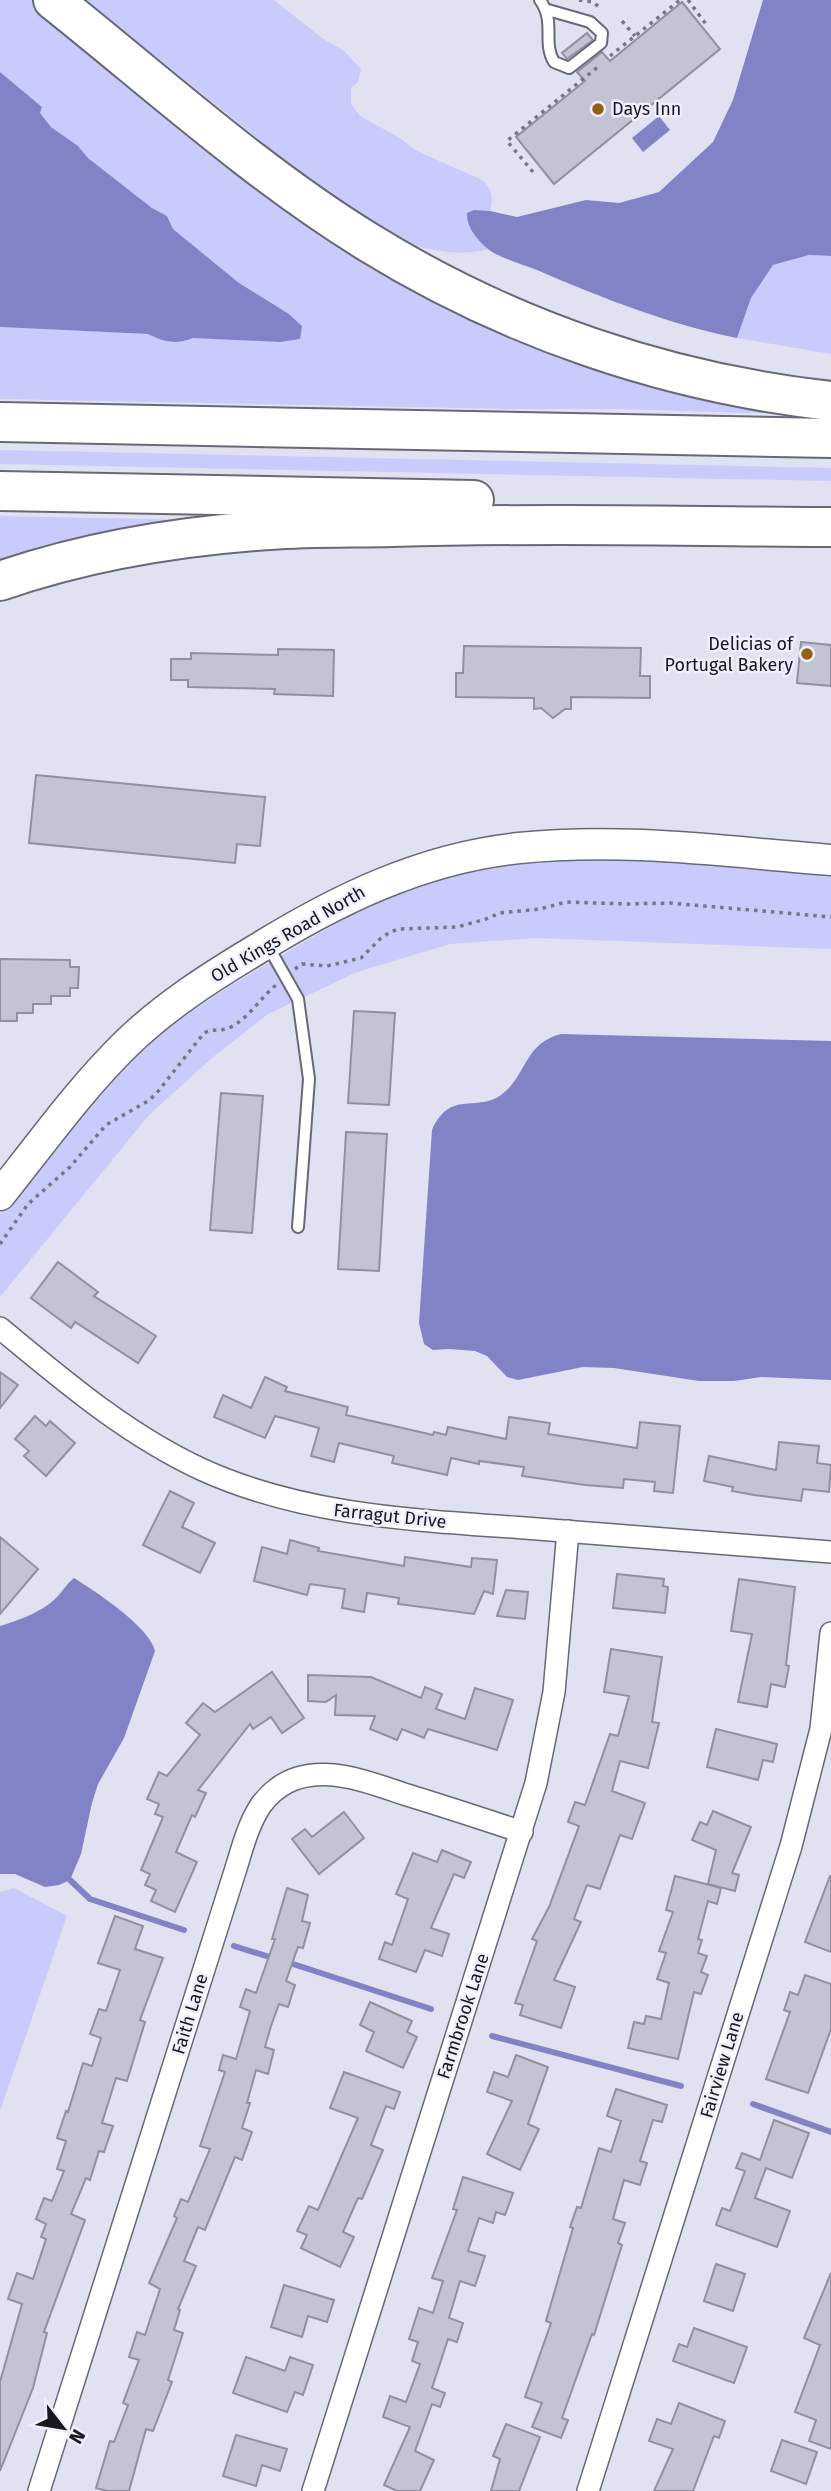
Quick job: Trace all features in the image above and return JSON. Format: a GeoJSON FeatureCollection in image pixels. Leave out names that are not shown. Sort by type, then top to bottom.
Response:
{"type":"FeatureCollection","features":[{"type":"Feature","properties":{"kind":"highway"},"geometry":{"type":"LineString","coordinates":[[53,0],[235,146],[320,210],[368,242],[462,294],[582,344],[638,362],[750,390],[831,401]]}},
{"type":"Feature","properties":{"kind":"highway"},"geometry":{"type":"LineString","coordinates":[[0,422],[831,438]]}},
{"type":"Feature","properties":{"kind":"highway"},"geometry":{"type":"LineString","coordinates":[[0,491],[831,508]]}},
{"type":"Feature","properties":{"kind":"highway"},"geometry":{"type":"LineString","coordinates":[[0,580],[116,550],[195,537],[273,530],[508,524],[831,527]]}},
{"type":"Feature","properties":{"kind":"street","name":"Old Kings Road North"},"geometry":{"type":"LineString","coordinates":[[0,1195],[93,1080],[133,1038],[176,1002],[266,943],[328,908],[381,883],[457,859],[517,848],[611,843],[831,860]]}},
{"type":"Feature","properties":{"kind":"street","name":"Farragut Drive"},"geometry":{"type":"LineString","coordinates":[[0,1328],[82,1396],[140,1437],[237,1485],[295,1502],[370,1516],[831,1552]]}},
{"type":"Feature","properties":{"kind":"street","name":"Farmbrook Lane"},"geometry":{"type":"LineString","coordinates":[[313,2491],[522,1832],[543,1754],[554,1692],[568,1531]]}},
{"type":"Feature","properties":{"kind":"street","name":"Fairview Lane"},"geometry":{"type":"LineString","coordinates":[[588,2491],[801,1810],[821,1729],[831,1633]]}},
{"type":"Feature","properties":{"kind":"street","name":"Faith Lane"},"geometry":{"type":"LineString","coordinates":[[39,2491],[239,1856],[262,1804],[292,1781],[313,1775],[334,1774],[362,1780],[522,1832]]}},
{"type":"Feature","properties":{"kind":"lane"},"geometry":{"type":"LineString","coordinates":[[540,0],[548,10],[590,22],[602,33],[601,43],[569,68],[554,62],[549,44],[548,10]]}},
{"type":"Feature","properties":{"kind":"lane"},"geometry":{"type":"LineString","coordinates":[[266,943],[296,994],[309,1079],[298,1227]]}},
{"type":"Feature","properties":{"kind":"path"},"geometry":{"type":"LineString","coordinates":[[579,0],[592,2],[601,8]]}},
{"type":"Feature","properties":{"kind":"path"},"geometry":{"type":"LineString","coordinates":[[533,172],[507,141],[680,0]]}},
{"type":"Feature","properties":{"kind":"path"},"geometry":{"type":"LineString","coordinates":[[688,0],[708,27]]}},
{"type":"Feature","properties":{"kind":"path"},"geometry":{"type":"LineString","coordinates":[[622,21],[635,36]]}},
{"type":"Feature","properties":{"kind":"path"},"geometry":{"type":"LineString","coordinates":[[302,964],[327,966],[361,958],[380,939],[399,929],[457,927],[500,912],[541,909],[566,902],[670,902],[831,917]]}},
{"type":"Feature","properties":{"kind":"path"},"geometry":{"type":"LineString","coordinates":[[0,1244],[28,1204],[70,1167],[106,1125],[156,1094],[204,1033],[232,1027],[257,1007],[272,988]]}},
{"type":"Feature","properties":{"kind":"shaded area"},"geometry":{"type":"Polygon","coordinates":[[[0,0],[43,0],[412,278],[831,412],[747,413],[0,399],[0,327],[149,334],[165,341],[176,342],[193,338],[280,342],[302,326],[289,314],[239,283],[173,229],[167,216],[152,208],[51,127],[40,113],[42,107],[0,72],[0,0]]]}},
{"type":"Feature","properties":{"kind":"shaded area"},"geometry":{"type":"Polygon","coordinates":[[[85,0],[274,0],[322,38],[344,51],[361,69],[358,82],[351,88],[351,104],[360,116],[400,138],[415,150],[485,183],[491,194],[490,211],[474,210],[467,213],[467,219],[473,233],[488,249],[460,253],[428,249],[410,243],[369,221],[311,180],[85,0]]]}},
{"type":"Feature","properties":{"kind":"shaded area"},"geometry":{"type":"Polygon","coordinates":[[[763,0],[831,0],[831,256],[809,255],[773,265],[751,298],[737,338],[661,318],[611,300],[499,256],[476,237],[467,218],[467,213],[474,210],[517,217],[586,200],[619,203],[659,192],[713,142],[733,100],[763,0]]]}},
{"type":"Feature","properties":{"kind":"shaded area"},"geometry":{"type":"Polygon","coordinates":[[[0,72],[42,107],[40,113],[51,127],[78,146],[88,158],[152,208],[167,216],[173,229],[239,283],[289,314],[302,326],[300,339],[280,342],[193,338],[176,342],[148,334],[0,327],[0,72]]]}},
{"type":"Feature","properties":{"kind":"shaded area"},"geometry":{"type":"Polygon","coordinates":[[[659,116],[670,130],[643,152],[632,138],[659,116]]]}},
{"type":"Feature","properties":{"kind":"shaded area"},"geometry":{"type":"Polygon","coordinates":[[[809,255],[831,256],[831,354],[737,338],[751,298],[773,265],[809,255]]]}},
{"type":"Feature","properties":{"kind":"shaded area"},"geometry":{"type":"Polygon","coordinates":[[[0,450],[831,468],[831,481],[0,464],[0,450]]]}},
{"type":"Feature","properties":{"kind":"shaded area"},"geometry":{"type":"Polygon","coordinates":[[[0,516],[195,520],[0,573],[0,516]]]}},
{"type":"Feature","properties":{"kind":"shaded area"},"geometry":{"type":"Polygon","coordinates":[[[593,855],[831,870],[831,949],[536,938],[450,944],[357,972],[268,1014],[213,1057],[149,1115],[0,1297],[0,1214],[118,1070],[159,1033],[230,986],[381,897],[472,868],[593,855]]]}},
{"type":"Feature","properties":{"kind":"shaded area"},"geometry":{"type":"Polygon","coordinates":[[[561,1034],[831,1041],[831,1380],[761,1377],[734,1381],[699,1381],[614,1368],[583,1367],[518,1380],[507,1377],[487,1356],[475,1351],[433,1350],[424,1344],[419,1323],[432,1130],[439,1117],[447,1110],[455,1106],[491,1100],[501,1095],[516,1079],[533,1052],[549,1038],[561,1034]]]}},
{"type":"Feature","properties":{"kind":"shaded area"},"geometry":{"type":"Polygon","coordinates":[[[74,1578],[108,1600],[133,1621],[143,1631],[155,1651],[124,1738],[98,1784],[81,1854],[70,1880],[45,1887],[15,1874],[0,1874],[0,1626],[43,1608],[74,1578]]]}},
{"type":"Feature","properties":{"kind":"shaded area"},"geometry":{"type":"Polygon","coordinates":[[[14,1888],[67,1916],[0,2111],[0,1892],[14,1888]]]}},
{"type":"Feature","properties":{"kind":"building","name":"Days Inn"},"geometry":{"type":"Polygon","coordinates":[[[682,2],[720,49],[554,184],[516,137],[585,81],[577,72],[602,52],[610,61],[682,2]]]}},
{"type":"Feature","properties":{"kind":"building"},"geometry":{"type":"Polygon","coordinates":[[[587,33],[593,40],[567,59],[562,53],[587,33]]]}},
{"type":"Feature","properties":{"kind":"building"},"geometry":{"type":"Polygon","coordinates":[[[801,642],[831,645],[831,686],[797,683],[801,642]]]}},
{"type":"Feature","properties":{"kind":"building"},"geometry":{"type":"Polygon","coordinates":[[[464,646],[641,648],[640,676],[650,676],[650,698],[571,697],[571,709],[565,709],[553,718],[541,708],[534,709],[534,698],[456,697],[456,673],[463,673],[464,646]]]}},
{"type":"Feature","properties":{"kind":"building"},"geometry":{"type":"Polygon","coordinates":[[[278,649],[334,650],[333,696],[274,694],[275,689],[188,687],[188,680],[171,680],[171,659],[191,659],[191,653],[278,655],[278,649]]]}},
{"type":"Feature","properties":{"kind":"building"},"geometry":{"type":"Polygon","coordinates":[[[36,775],[265,797],[260,846],[237,844],[235,863],[29,843],[36,775]]]}},
{"type":"Feature","properties":{"kind":"building"},"geometry":{"type":"Polygon","coordinates":[[[0,959],[70,960],[70,967],[79,967],[78,988],[70,988],[70,996],[51,996],[51,1004],[33,1004],[33,1013],[17,1013],[17,1021],[0,1021],[0,959]]]}},
{"type":"Feature","properties":{"kind":"building"},"geometry":{"type":"Polygon","coordinates":[[[354,1011],[395,1013],[389,1105],[348,1103],[354,1011]]]}},
{"type":"Feature","properties":{"kind":"building"},"geometry":{"type":"Polygon","coordinates":[[[221,1093],[263,1096],[252,1233],[210,1230],[221,1093]]]}},
{"type":"Feature","properties":{"kind":"building"},"geometry":{"type":"Polygon","coordinates":[[[346,1132],[387,1134],[379,1271],[338,1269],[346,1132]]]}},
{"type":"Feature","properties":{"kind":"building"},"geometry":{"type":"Polygon","coordinates":[[[58,1262],[98,1292],[94,1296],[156,1336],[138,1363],[75,1322],[71,1328],[31,1298],[58,1262]]]}},
{"type":"Feature","properties":{"kind":"building"},"geometry":{"type":"Polygon","coordinates":[[[0,1372],[18,1385],[0,1408],[0,1372]]]}},
{"type":"Feature","properties":{"kind":"building"},"geometry":{"type":"Polygon","coordinates":[[[265,1377],[287,1387],[285,1391],[348,1407],[346,1415],[433,1435],[434,1432],[446,1435],[448,1427],[506,1439],[509,1417],[550,1423],[548,1434],[637,1448],[640,1422],[680,1426],[673,1493],[654,1491],[655,1482],[624,1479],[623,1488],[585,1485],[522,1476],[524,1467],[479,1461],[479,1464],[451,1458],[447,1475],[392,1463],[394,1456],[339,1443],[334,1462],[311,1456],[319,1428],[275,1416],[265,1438],[214,1417],[223,1395],[251,1408],[265,1377]]]}},
{"type":"Feature","properties":{"kind":"building"},"geometry":{"type":"Polygon","coordinates":[[[35,1416],[46,1426],[50,1421],[75,1443],[46,1476],[24,1456],[29,1451],[15,1439],[35,1416]]]}},
{"type":"Feature","properties":{"kind":"building"},"geometry":{"type":"Polygon","coordinates":[[[779,1442],[819,1446],[817,1463],[831,1465],[829,1492],[803,1489],[801,1501],[732,1491],[733,1487],[704,1481],[709,1456],[776,1470],[779,1442]]]}},
{"type":"Feature","properties":{"kind":"building"},"geometry":{"type":"Polygon","coordinates":[[[170,1491],[194,1503],[182,1527],[215,1543],[200,1573],[143,1545],[170,1491]]]}},
{"type":"Feature","properties":{"kind":"building"},"geometry":{"type":"Polygon","coordinates":[[[0,1537],[38,1569],[0,1614],[0,1537]]]}},
{"type":"Feature","properties":{"kind":"building"},"geometry":{"type":"Polygon","coordinates":[[[290,1540],[319,1548],[318,1551],[404,1566],[405,1557],[471,1567],[472,1558],[497,1560],[493,1594],[484,1591],[474,1614],[398,1604],[399,1598],[367,1593],[364,1612],[342,1608],[345,1589],[310,1584],[307,1595],[254,1581],[262,1547],[287,1554],[290,1540]]]}},
{"type":"Feature","properties":{"kind":"building"},"geometry":{"type":"Polygon","coordinates":[[[617,1574],[664,1579],[663,1586],[668,1587],[665,1613],[613,1608],[617,1574]]]}},
{"type":"Feature","properties":{"kind":"building"},"geometry":{"type":"Polygon","coordinates":[[[739,1579],[795,1587],[785,1687],[771,1684],[767,1707],[738,1702],[752,1634],[731,1631],[739,1579]]]}},
{"type":"Feature","properties":{"kind":"building"},"geometry":{"type":"Polygon","coordinates":[[[506,1590],[528,1592],[525,1619],[497,1616],[506,1590]]]}},
{"type":"Feature","properties":{"kind":"building"},"geometry":{"type":"Polygon","coordinates":[[[611,1649],[662,1657],[652,1722],[659,1723],[648,1768],[620,1761],[612,1791],[645,1803],[632,1839],[620,1835],[600,1889],[587,1885],[574,1919],[581,1922],[554,1980],[575,1987],[561,2028],[520,2015],[523,2005],[515,2003],[537,1941],[532,1939],[549,1907],[579,1826],[568,1822],[575,1802],[585,1805],[610,1734],[618,1736],[629,1696],[604,1692],[611,1649]]]}},
{"type":"Feature","properties":{"kind":"building"},"geometry":{"type":"Polygon","coordinates":[[[272,1672],[304,1718],[282,1733],[271,1717],[253,1729],[250,1724],[198,1790],[206,1793],[195,1817],[192,1815],[176,1852],[197,1862],[175,1912],[151,1901],[156,1890],[145,1885],[150,1874],[141,1870],[163,1817],[155,1814],[159,1804],[147,1799],[159,1772],[167,1776],[200,1735],[186,1723],[203,1703],[215,1712],[272,1672]]]}},
{"type":"Feature","properties":{"kind":"building"},"geometry":{"type":"Polygon","coordinates":[[[308,1675],[371,1677],[421,1698],[425,1687],[442,1694],[436,1709],[465,1719],[475,1688],[513,1700],[497,1750],[428,1729],[424,1738],[402,1729],[397,1740],[370,1729],[375,1716],[335,1715],[336,1695],[326,1702],[308,1701],[308,1675]]]}},
{"type":"Feature","properties":{"kind":"building"},"geometry":{"type":"Polygon","coordinates":[[[716,1729],[777,1744],[773,1762],[763,1760],[758,1780],[707,1767],[716,1729]]]}},
{"type":"Feature","properties":{"kind":"building"},"geometry":{"type":"Polygon","coordinates":[[[713,1811],[751,1827],[732,1873],[739,1875],[735,1891],[708,1884],[716,1850],[692,1840],[700,1822],[707,1825],[713,1811]]]}},
{"type":"Feature","properties":{"kind":"building"},"geometry":{"type":"Polygon","coordinates":[[[344,1812],[364,1838],[319,1874],[292,1839],[305,1829],[312,1837],[344,1812]]]}},
{"type":"Feature","properties":{"kind":"building"},"geometry":{"type":"Polygon","coordinates":[[[442,1850],[471,1862],[464,1878],[454,1874],[431,1928],[449,1934],[442,1956],[425,1950],[416,1972],[379,1959],[385,1942],[392,1945],[408,1899],[396,1894],[413,1853],[437,1862],[442,1850]]]}},
{"type":"Feature","properties":{"kind":"building"},"geometry":{"type":"Polygon","coordinates":[[[675,1876],[721,1888],[717,1904],[708,1901],[698,1939],[702,1940],[698,1953],[707,1956],[701,1972],[708,1975],[701,1994],[694,1992],[678,2059],[628,2048],[634,2022],[644,2024],[646,2016],[661,2019],[669,1983],[657,1979],[666,1953],[659,1951],[673,1912],[666,1910],[675,1876]]]}},
{"type":"Feature","properties":{"kind":"building"},"geometry":{"type":"Polygon","coordinates":[[[831,1876],[831,1952],[805,1942],[831,1876]]]}},
{"type":"Feature","properties":{"kind":"building"},"geometry":{"type":"Polygon","coordinates":[[[287,1888],[308,1895],[302,1921],[310,1923],[303,1948],[298,1947],[286,1981],[295,1985],[288,2007],[279,2004],[265,2047],[274,2050],[268,2074],[256,2070],[242,2128],[252,2132],[242,2160],[235,2157],[205,2230],[198,2227],[184,2261],[196,2266],[178,2309],[180,2310],[174,2330],[183,2333],[168,2380],[172,2382],[153,2431],[146,2429],[129,2491],[96,2488],[110,2441],[114,2442],[128,2405],[123,2403],[139,2360],[129,2357],[137,2332],[145,2335],[160,2289],[149,2283],[177,2218],[174,2216],[181,2199],[188,2202],[210,2149],[200,2146],[225,2072],[219,2070],[223,2055],[236,2059],[250,2011],[240,2007],[246,1989],[256,1993],[275,1939],[272,1939],[287,1888]]]}},
{"type":"Feature","properties":{"kind":"building"},"geometry":{"type":"Polygon","coordinates":[[[115,1916],[143,1926],[135,1949],[163,1958],[140,2020],[145,2022],[127,2081],[116,2078],[102,2123],[113,2126],[104,2152],[99,2151],[90,2180],[86,2178],[71,2214],[85,2220],[44,2332],[47,2333],[33,2388],[0,2471],[0,2382],[22,2304],[8,2299],[17,2273],[33,2279],[46,2239],[41,2237],[46,2224],[36,2219],[44,2198],[52,2201],[64,2171],[57,2169],[66,2141],[57,2138],[83,2063],[92,2066],[101,2038],[90,2034],[99,2009],[106,2011],[120,1970],[98,1963],[115,1916]]]}},
{"type":"Feature","properties":{"kind":"building"},"geometry":{"type":"Polygon","coordinates":[[[805,1975],[831,1984],[831,2029],[808,2093],[766,2079],[790,2012],[784,2010],[790,1992],[798,1995],[805,1975]]]}},
{"type":"Feature","properties":{"kind":"building"},"geometry":{"type":"Polygon","coordinates":[[[370,2002],[412,2021],[407,2032],[417,2037],[403,2068],[366,2051],[374,2032],[360,2025],[370,2002]]]}},
{"type":"Feature","properties":{"kind":"building"},"geometry":{"type":"Polygon","coordinates":[[[516,2055],[548,2067],[528,2124],[539,2129],[520,2170],[487,2154],[512,2101],[487,2092],[494,2072],[508,2077],[516,2055]]]}},
{"type":"Feature","properties":{"kind":"building"},"geometry":{"type":"Polygon","coordinates":[[[344,2072],[400,2092],[394,2109],[386,2106],[371,2145],[383,2150],[362,2199],[358,2198],[343,2232],[354,2237],[340,2267],[301,2248],[307,2235],[297,2231],[309,2206],[318,2210],[358,2118],[330,2108],[344,2072]]]}},
{"type":"Feature","properties":{"kind":"building"},"geometry":{"type":"Polygon","coordinates":[[[616,2089],[667,2105],[662,2122],[653,2120],[640,2161],[647,2163],[640,2185],[624,2180],[613,2219],[625,2223],[618,2243],[622,2245],[594,2335],[592,2334],[562,2418],[568,2420],[561,2438],[532,2427],[542,2403],[525,2397],[551,2323],[546,2321],[573,2228],[570,2227],[577,2207],[581,2208],[599,2148],[611,2152],[621,2121],[607,2116],[616,2089]]]}},
{"type":"Feature","properties":{"kind":"building"},"geometry":{"type":"Polygon","coordinates":[[[774,2120],[809,2133],[792,2178],[766,2168],[755,2198],[790,2211],[777,2247],[716,2225],[722,2208],[730,2211],[745,2171],[736,2168],[742,2153],[760,2160],[774,2120]]]}},
{"type":"Feature","properties":{"kind":"building"},"geometry":{"type":"Polygon","coordinates":[[[463,2177],[513,2193],[505,2215],[496,2212],[493,2223],[479,2218],[468,2251],[485,2256],[475,2286],[460,2281],[449,2318],[463,2323],[457,2342],[448,2339],[432,2388],[445,2393],[440,2407],[432,2404],[415,2451],[434,2460],[420,2491],[397,2491],[384,2485],[410,2427],[383,2417],[390,2396],[406,2402],[420,2364],[412,2361],[418,2342],[409,2339],[419,2308],[433,2313],[443,2281],[432,2278],[457,2210],[453,2209],[463,2177]]]}},
{"type":"Feature","properties":{"kind":"building"},"geometry":{"type":"Polygon","coordinates":[[[716,2264],[745,2274],[733,2311],[704,2301],[716,2264]]]}},
{"type":"Feature","properties":{"kind":"building"},"geometry":{"type":"Polygon","coordinates":[[[831,2273],[831,2449],[809,2441],[816,2420],[795,2412],[820,2345],[804,2338],[831,2273]]]}},
{"type":"Feature","properties":{"kind":"building"},"geometry":{"type":"Polygon","coordinates":[[[284,2285],[334,2300],[327,2322],[308,2316],[302,2337],[271,2327],[284,2285]]]}},
{"type":"Feature","properties":{"kind":"building"},"geometry":{"type":"Polygon","coordinates":[[[694,2328],[747,2347],[734,2383],[673,2361],[679,2344],[687,2347],[694,2328]]]}},
{"type":"Feature","properties":{"kind":"building"},"geometry":{"type":"Polygon","coordinates":[[[246,2357],[285,2371],[290,2357],[313,2365],[303,2395],[295,2392],[287,2412],[233,2393],[246,2357]]]}},
{"type":"Feature","properties":{"kind":"building"},"geometry":{"type":"Polygon","coordinates":[[[679,2403],[725,2421],[719,2438],[714,2436],[693,2491],[654,2491],[673,2449],[649,2441],[657,2419],[671,2424],[679,2403]]]}},
{"type":"Feature","properties":{"kind":"building"},"geometry":{"type":"Polygon","coordinates":[[[506,2424],[540,2437],[519,2491],[491,2491],[500,2459],[493,2456],[506,2424]]]}},
{"type":"Feature","properties":{"kind":"building"},"geometry":{"type":"Polygon","coordinates":[[[236,2435],[287,2449],[280,2471],[262,2465],[256,2486],[223,2476],[236,2435]]]}},
{"type":"Feature","properties":{"kind":"building"},"geometry":{"type":"Polygon","coordinates":[[[782,2440],[817,2452],[806,2484],[771,2471],[782,2440]]]}},
{"type":"Feature","properties":{"kind":"waterway"},"geometry":{"type":"LineString","coordinates":[[70,1880],[90,1899],[184,1930]]}},
{"type":"Feature","properties":{"kind":"waterway"},"geometry":{"type":"LineString","coordinates":[[234,1946],[276,1959]]}},
{"type":"Feature","properties":{"kind":"waterway"},"geometry":{"type":"LineString","coordinates":[[287,1962],[431,2009]]}},
{"type":"Feature","properties":{"kind":"waterway"},"geometry":{"type":"LineString","coordinates":[[492,2036],[681,2086]]}},
{"type":"Feature","properties":{"kind":"waterway"},"geometry":{"type":"LineString","coordinates":[[753,2104],[831,2132]]}},
{"type":"Feature","properties":{"kind":"place","name":"Days Inn"},"geometry":{"type":"Point","coordinates":[598,109]}},
{"type":"Feature","properties":{"kind":"place","name":"Delicias of Portugal Bakery"},"geometry":{"type":"Point","coordinates":[807,654]}}]}
